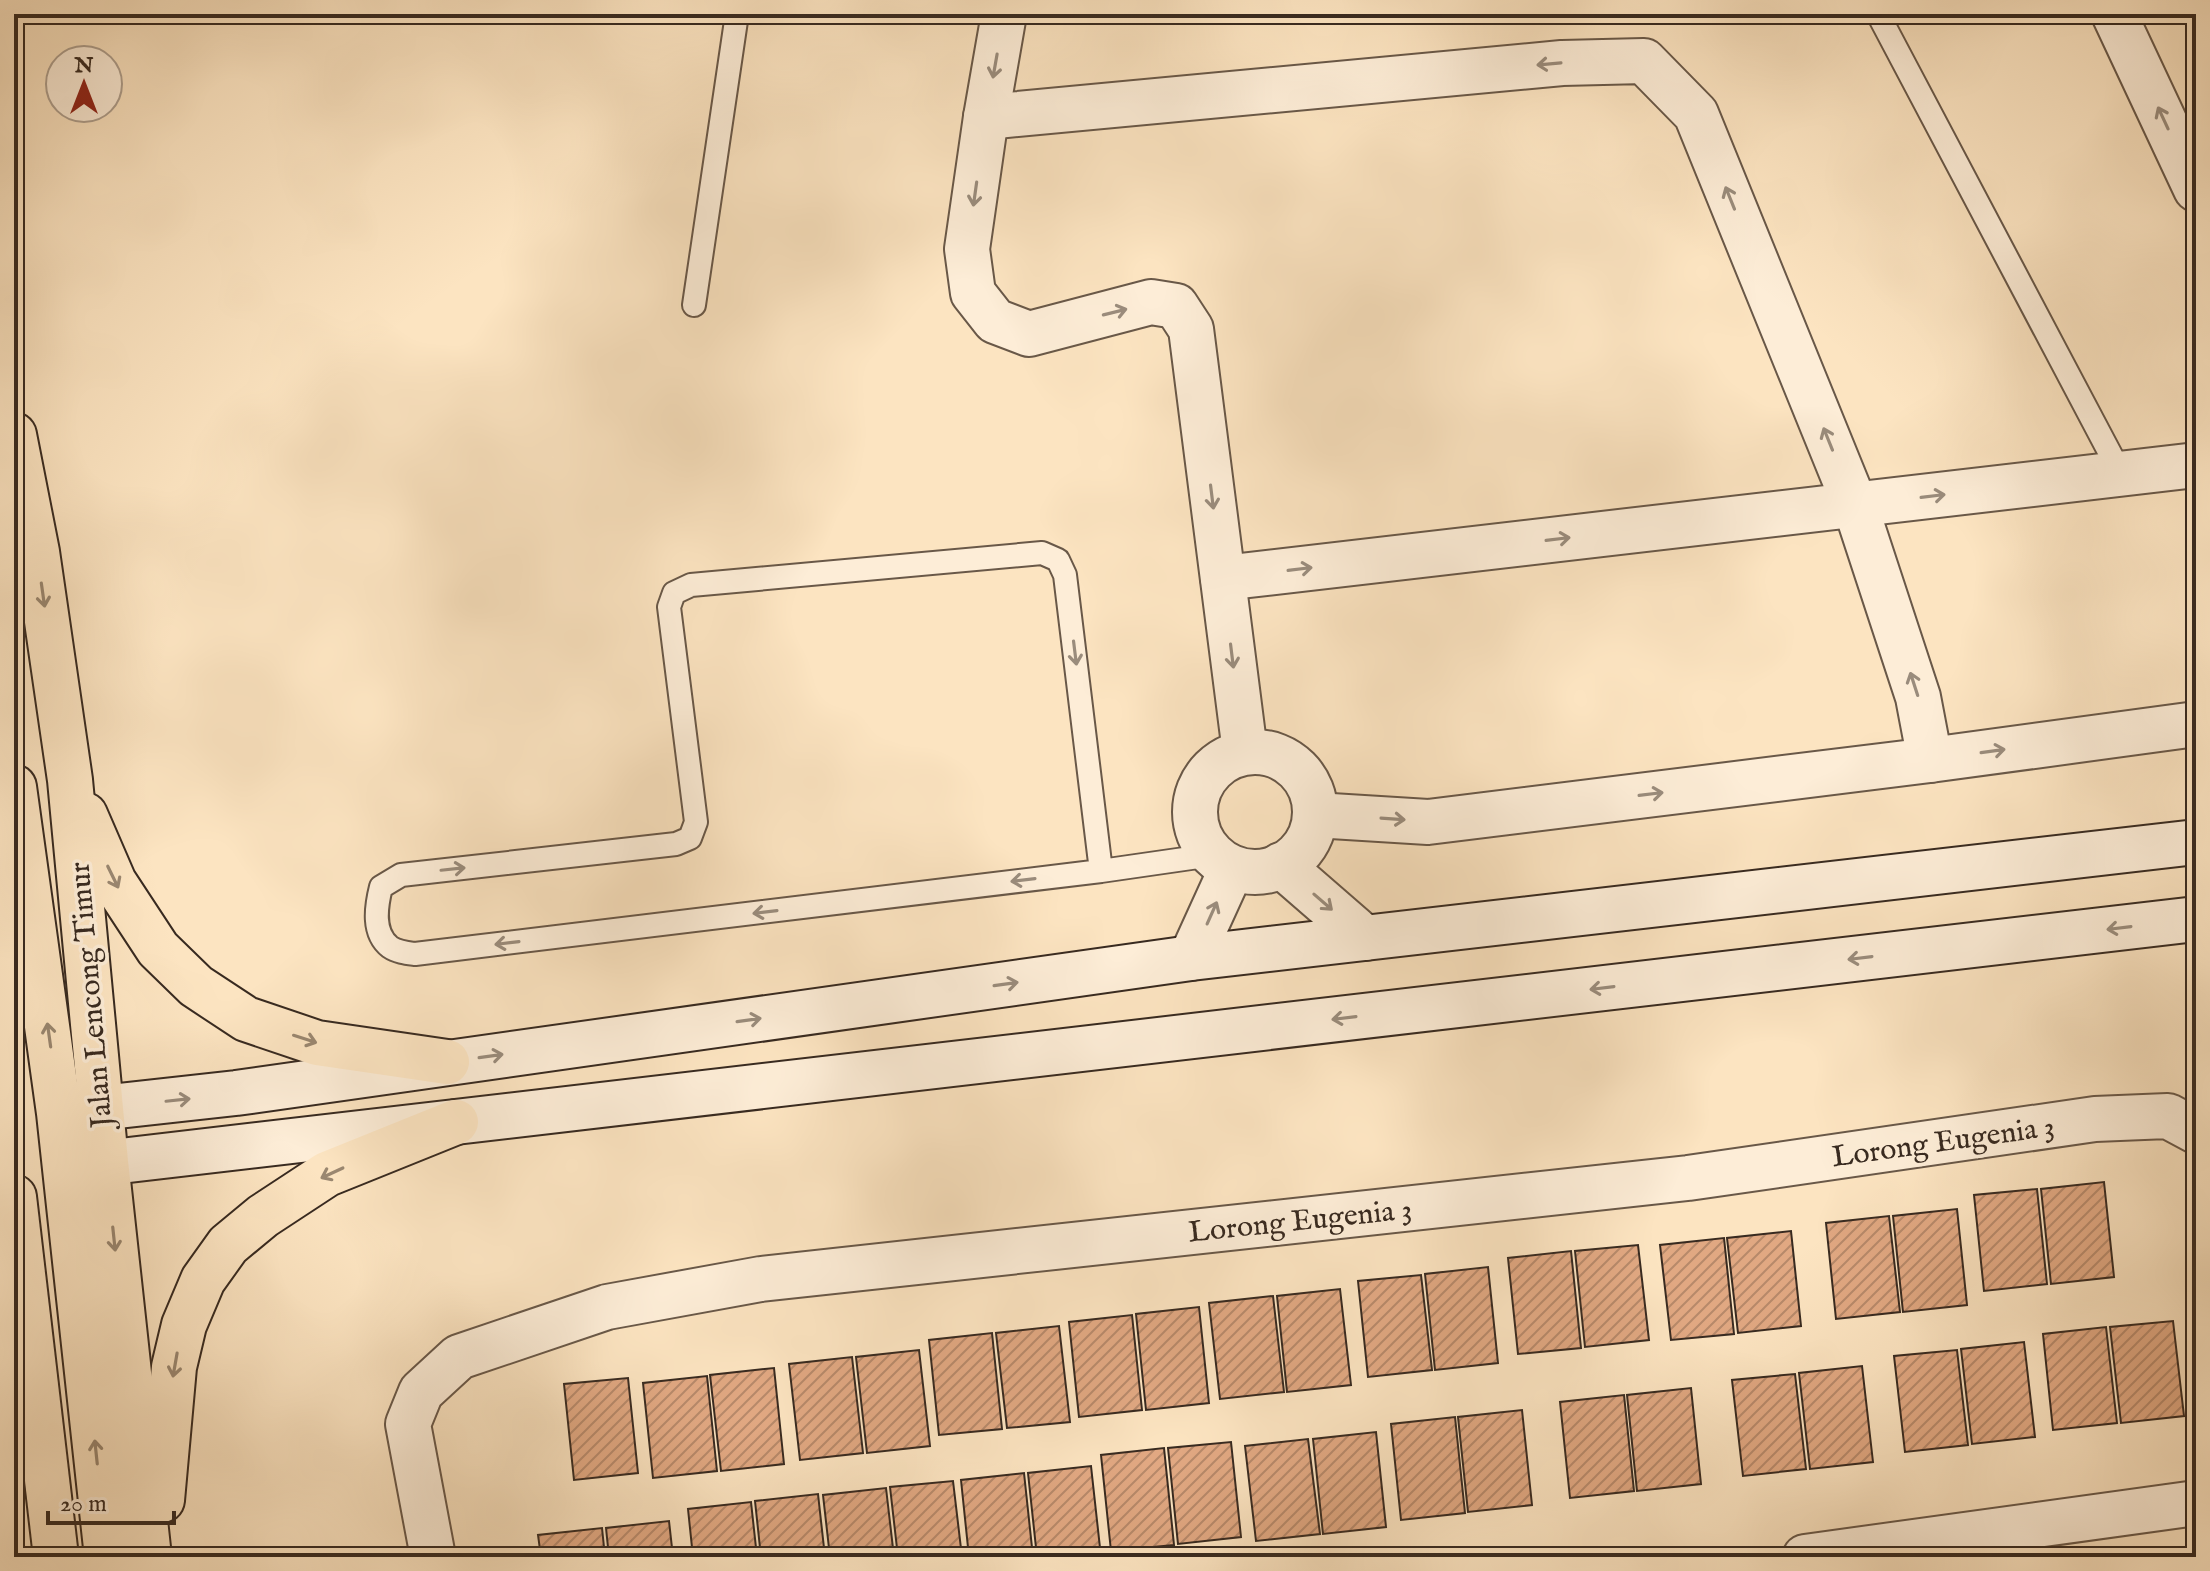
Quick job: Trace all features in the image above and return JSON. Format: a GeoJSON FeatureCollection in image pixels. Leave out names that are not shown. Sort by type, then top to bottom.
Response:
{"type":"FeatureCollection","features":[{"type":"Feature","properties":{"kind":"highway","name":"Jalan Lencong Timur"},"geometry":{"type":"LineString","coordinates":[[14,435],[37,552],[70,780],[80,1110],[86,1165],[149,1557]]}},
{"type":"Feature","properties":{"kind":"highway"},"geometry":{"type":"LineString","coordinates":[[70,780],[114,882],[158,949],[196,986],[246,1019],[317,1043],[447,1062]]}},
{"type":"Feature","properties":{"kind":"highway"},"geometry":{"type":"LineString","coordinates":[[14,787],[80,1110]]}},
{"type":"Feature","properties":{"kind":"highway"},"geometry":{"type":"LineString","coordinates":[[157,1557],[174,1367],[184,1325],[203,1280],[228,1245],[263,1216],[327,1174],[456,1122]]}},
{"type":"Feature","properties":{"kind":"highway"},"geometry":{"type":"LineString","coordinates":[[86,1165],[107,1557]]}},
{"type":"Feature","properties":{"kind":"highway"},"geometry":{"type":"LineString","coordinates":[[14,1197],[56,1557]]}},
{"type":"Feature","properties":{"kind":"street"},"geometry":{"type":"LineString","coordinates":[[1004,14],[967,249],[973,293],[995,321],[1029,334],[1151,302],[1176,306],[1191,329],[1245,752]]}},
{"type":"Feature","properties":{"kind":"street"},"geometry":{"type":"LineString","coordinates":[[2114,14],[2196,189]]}},
{"type":"Feature","properties":{"kind":"street"},"geometry":{"type":"LineString","coordinates":[[986,117],[1562,63],[1644,61],[1696,114],[1855,505],[1918,697],[1930,760]]}},
{"type":"Feature","properties":{"kind":"street"},"geometry":{"type":"LineString","coordinates":[[1223,578],[2196,465]]}},
{"type":"Feature","properties":{"kind":"street"},"geometry":{"type":"LineString","coordinates":[[1315,815],[1428,822],[2196,724]]}},
{"type":"Feature","properties":{"kind":"street"},"geometry":{"type":"LineString","coordinates":[[1245,752],[1263,752],[1295,766],[1314,797],[1312,831],[1304,846],[1290,861],[1272,870],[1251,872],[1222,861],[1200,840],[1194,822],[1194,803],[1200,785],[1211,769],[1226,758],[1245,752]]}},
{"type":"Feature","properties":{"kind":"street"},"geometry":{"type":"LineString","coordinates":[[80,1110],[236,1093],[1191,958],[2196,842]]}},
{"type":"Feature","properties":{"kind":"street"},"geometry":{"type":"LineString","coordinates":[[1191,958],[1222,861]]}},
{"type":"Feature","properties":{"kind":"street"},"geometry":{"type":"LineString","coordinates":[[1281,865],[1365,938]]}},
{"type":"Feature","properties":{"kind":"street"},"geometry":{"type":"LineString","coordinates":[[86,1165],[2196,919]]}},
{"type":"Feature","properties":{"kind":"street","name":"Lorong Eugenia 3"},"geometry":{"type":"LineString","coordinates":[[433,1557],[408,1424],[421,1392],[459,1357],[607,1307],[761,1279],[1688,1178],[2095,1119],[2168,1116],[2196,1131]]}},
{"type":"Feature","properties":{"kind":"street"},"geometry":{"type":"LineString","coordinates":[[1805,1557],[2196,1503]]}},
{"type":"Feature","properties":{"kind":"lane"},"geometry":{"type":"LineString","coordinates":[[694,305],[737,14]]}},
{"type":"Feature","properties":{"kind":"lane"},"geometry":{"type":"LineString","coordinates":[[1878,14],[2121,474]]}},
{"type":"Feature","properties":{"kind":"lane"},"geometry":{"type":"LineString","coordinates":[[1101,871],[1065,575],[1058,560],[1042,553],[691,585],[674,593],[669,607],[696,822],[690,838],[676,844],[401,875],[381,887],[376,908],[379,936],[392,949],[415,954],[1101,871],[1222,861]]}},
{"type":"Feature","properties":{"kind":"building"},"geometry":{"type":"Polygon","coordinates":[[[2104,1182],[2114,1277],[2051,1284],[2041,1189],[2104,1182]]]}},
{"type":"Feature","properties":{"kind":"building"},"geometry":{"type":"Polygon","coordinates":[[[2037,1189],[2047,1284],[1984,1291],[1974,1195],[2037,1189]]]}},
{"type":"Feature","properties":{"kind":"building"},"geometry":{"type":"Polygon","coordinates":[[[1957,1209],[1967,1305],[1903,1312],[1893,1216],[1957,1209]]]}},
{"type":"Feature","properties":{"kind":"building"},"geometry":{"type":"Polygon","coordinates":[[[1889,1216],[1900,1312],[1836,1319],[1826,1223],[1889,1216]]]}},
{"type":"Feature","properties":{"kind":"building"},"geometry":{"type":"Polygon","coordinates":[[[1791,1231],[1801,1326],[1738,1333],[1727,1238],[1791,1231]]]}},
{"type":"Feature","properties":{"kind":"building"},"geometry":{"type":"Polygon","coordinates":[[[1724,1238],[1734,1334],[1671,1340],[1660,1245],[1724,1238]]]}},
{"type":"Feature","properties":{"kind":"building"},"geometry":{"type":"Polygon","coordinates":[[[1638,1245],[1649,1340],[1585,1347],[1575,1251],[1638,1245]]]}},
{"type":"Feature","properties":{"kind":"building"},"geometry":{"type":"Polygon","coordinates":[[[1571,1251],[1581,1348],[1518,1354],[1508,1258],[1571,1251]]]}},
{"type":"Feature","properties":{"kind":"building"},"geometry":{"type":"Polygon","coordinates":[[[1488,1267],[1498,1363],[1435,1370],[1425,1274],[1488,1267]]]}},
{"type":"Feature","properties":{"kind":"building"},"geometry":{"type":"Polygon","coordinates":[[[1421,1275],[1432,1370],[1368,1377],[1358,1281],[1421,1275]]]}},
{"type":"Feature","properties":{"kind":"building"},"geometry":{"type":"Polygon","coordinates":[[[1340,1289],[1351,1385],[1287,1392],[1277,1296],[1340,1289]]]}},
{"type":"Feature","properties":{"kind":"building"},"geometry":{"type":"Polygon","coordinates":[[[1273,1296],[1284,1392],[1220,1399],[1209,1303],[1273,1296]]]}},
{"type":"Feature","properties":{"kind":"building"},"geometry":{"type":"Polygon","coordinates":[[[1199,1307],[1209,1403],[1146,1410],[1136,1314],[1199,1307]]]}},
{"type":"Feature","properties":{"kind":"building"},"geometry":{"type":"Polygon","coordinates":[[[1132,1315],[1142,1410],[1079,1417],[1069,1322],[1132,1315]]]}},
{"type":"Feature","properties":{"kind":"building"},"geometry":{"type":"Polygon","coordinates":[[[2173,1321],[2184,1416],[2121,1423],[2110,1327],[2173,1321]]]}},
{"type":"Feature","properties":{"kind":"building"},"geometry":{"type":"Polygon","coordinates":[[[1059,1326],[1070,1422],[1007,1428],[996,1333],[1059,1326]]]}},
{"type":"Feature","properties":{"kind":"building"},"geometry":{"type":"Polygon","coordinates":[[[2106,1327],[2117,1423],[2053,1430],[2043,1334],[2106,1327]]]}},
{"type":"Feature","properties":{"kind":"building"},"geometry":{"type":"Polygon","coordinates":[[[992,1333],[1002,1429],[939,1435],[929,1340],[992,1333]]]}},
{"type":"Feature","properties":{"kind":"building"},"geometry":{"type":"Polygon","coordinates":[[[2024,1342],[2035,1437],[1972,1444],[1961,1349],[2024,1342]]]}},
{"type":"Feature","properties":{"kind":"building"},"geometry":{"type":"Polygon","coordinates":[[[919,1350],[930,1446],[867,1453],[856,1357],[919,1350]]]}},
{"type":"Feature","properties":{"kind":"building"},"geometry":{"type":"Polygon","coordinates":[[[1957,1350],[1968,1445],[1905,1452],[1894,1356],[1957,1350]]]}},
{"type":"Feature","properties":{"kind":"building"},"geometry":{"type":"Polygon","coordinates":[[[852,1357],[863,1453],[800,1460],[789,1364],[852,1357]]]}},
{"type":"Feature","properties":{"kind":"building"},"geometry":{"type":"Polygon","coordinates":[[[1862,1366],[1873,1462],[1810,1469],[1799,1373],[1862,1366]]]}},
{"type":"Feature","properties":{"kind":"building"},"geometry":{"type":"Polygon","coordinates":[[[774,1368],[784,1464],[721,1471],[710,1375],[774,1368]]]}},
{"type":"Feature","properties":{"kind":"building"},"geometry":{"type":"Polygon","coordinates":[[[1795,1374],[1806,1469],[1743,1476],[1732,1380],[1795,1374]]]}},
{"type":"Feature","properties":{"kind":"building"},"geometry":{"type":"Polygon","coordinates":[[[707,1376],[717,1471],[653,1478],[643,1383],[707,1376]]]}},
{"type":"Feature","properties":{"kind":"building"},"geometry":{"type":"Polygon","coordinates":[[[628,1378],[638,1473],[574,1480],[564,1384],[628,1378]]]}},
{"type":"Feature","properties":{"kind":"building"},"geometry":{"type":"Polygon","coordinates":[[[1691,1388],[1701,1484],[1637,1491],[1627,1395],[1691,1388]]]}},
{"type":"Feature","properties":{"kind":"building"},"geometry":{"type":"Polygon","coordinates":[[[1624,1395],[1634,1491],[1570,1498],[1560,1402],[1624,1395]]]}},
{"type":"Feature","properties":{"kind":"building"},"geometry":{"type":"Polygon","coordinates":[[[1522,1410],[1532,1505],[1468,1512],[1458,1417],[1522,1410]]]}},
{"type":"Feature","properties":{"kind":"building"},"geometry":{"type":"Polygon","coordinates":[[[1455,1417],[1465,1513],[1401,1520],[1391,1424],[1455,1417]]]}},
{"type":"Feature","properties":{"kind":"building"},"geometry":{"type":"Polygon","coordinates":[[[1376,1432],[1386,1527],[1323,1534],[1313,1439],[1376,1432]]]}},
{"type":"Feature","properties":{"kind":"building"},"geometry":{"type":"Polygon","coordinates":[[[1308,1439],[1320,1534],[1256,1541],[1245,1446],[1308,1439]]]}},
{"type":"Feature","properties":{"kind":"building"},"geometry":{"type":"Polygon","coordinates":[[[1231,1442],[1241,1537],[1178,1544],[1168,1448],[1231,1442]]]}},
{"type":"Feature","properties":{"kind":"building"},"geometry":{"type":"Polygon","coordinates":[[[1164,1448],[1174,1545],[1111,1551],[1101,1455],[1164,1448]]]}},
{"type":"Feature","properties":{"kind":"building"},"geometry":{"type":"Polygon","coordinates":[[[1091,1466],[1101,1557],[1037,1557],[1028,1473],[1091,1466]]]}},
{"type":"Feature","properties":{"kind":"building"},"geometry":{"type":"Polygon","coordinates":[[[1024,1473],[1033,1557],[969,1557],[961,1480],[1024,1473]]]}},
{"type":"Feature","properties":{"kind":"building"},"geometry":{"type":"Polygon","coordinates":[[[953,1481],[962,1557],[898,1557],[890,1487],[953,1481]]]}},
{"type":"Feature","properties":{"kind":"building"},"geometry":{"type":"Polygon","coordinates":[[[886,1488],[894,1557],[830,1557],[823,1495],[886,1488]]]}},
{"type":"Feature","properties":{"kind":"building"},"geometry":{"type":"Polygon","coordinates":[[[818,1494],[825,1557],[761,1557],[755,1501],[818,1494]]]}},
{"type":"Feature","properties":{"kind":"building"},"geometry":{"type":"Polygon","coordinates":[[[751,1502],[757,1557],[693,1557],[688,1509],[751,1502]]]}},
{"type":"Feature","properties":{"kind":"building"},"geometry":{"type":"Polygon","coordinates":[[[669,1521],[673,1557],[609,1557],[606,1528],[669,1521]]]}},
{"type":"Feature","properties":{"kind":"building"},"geometry":{"type":"Polygon","coordinates":[[[602,1528],[605,1557],[541,1557],[538,1535],[602,1528]]]}}]}
